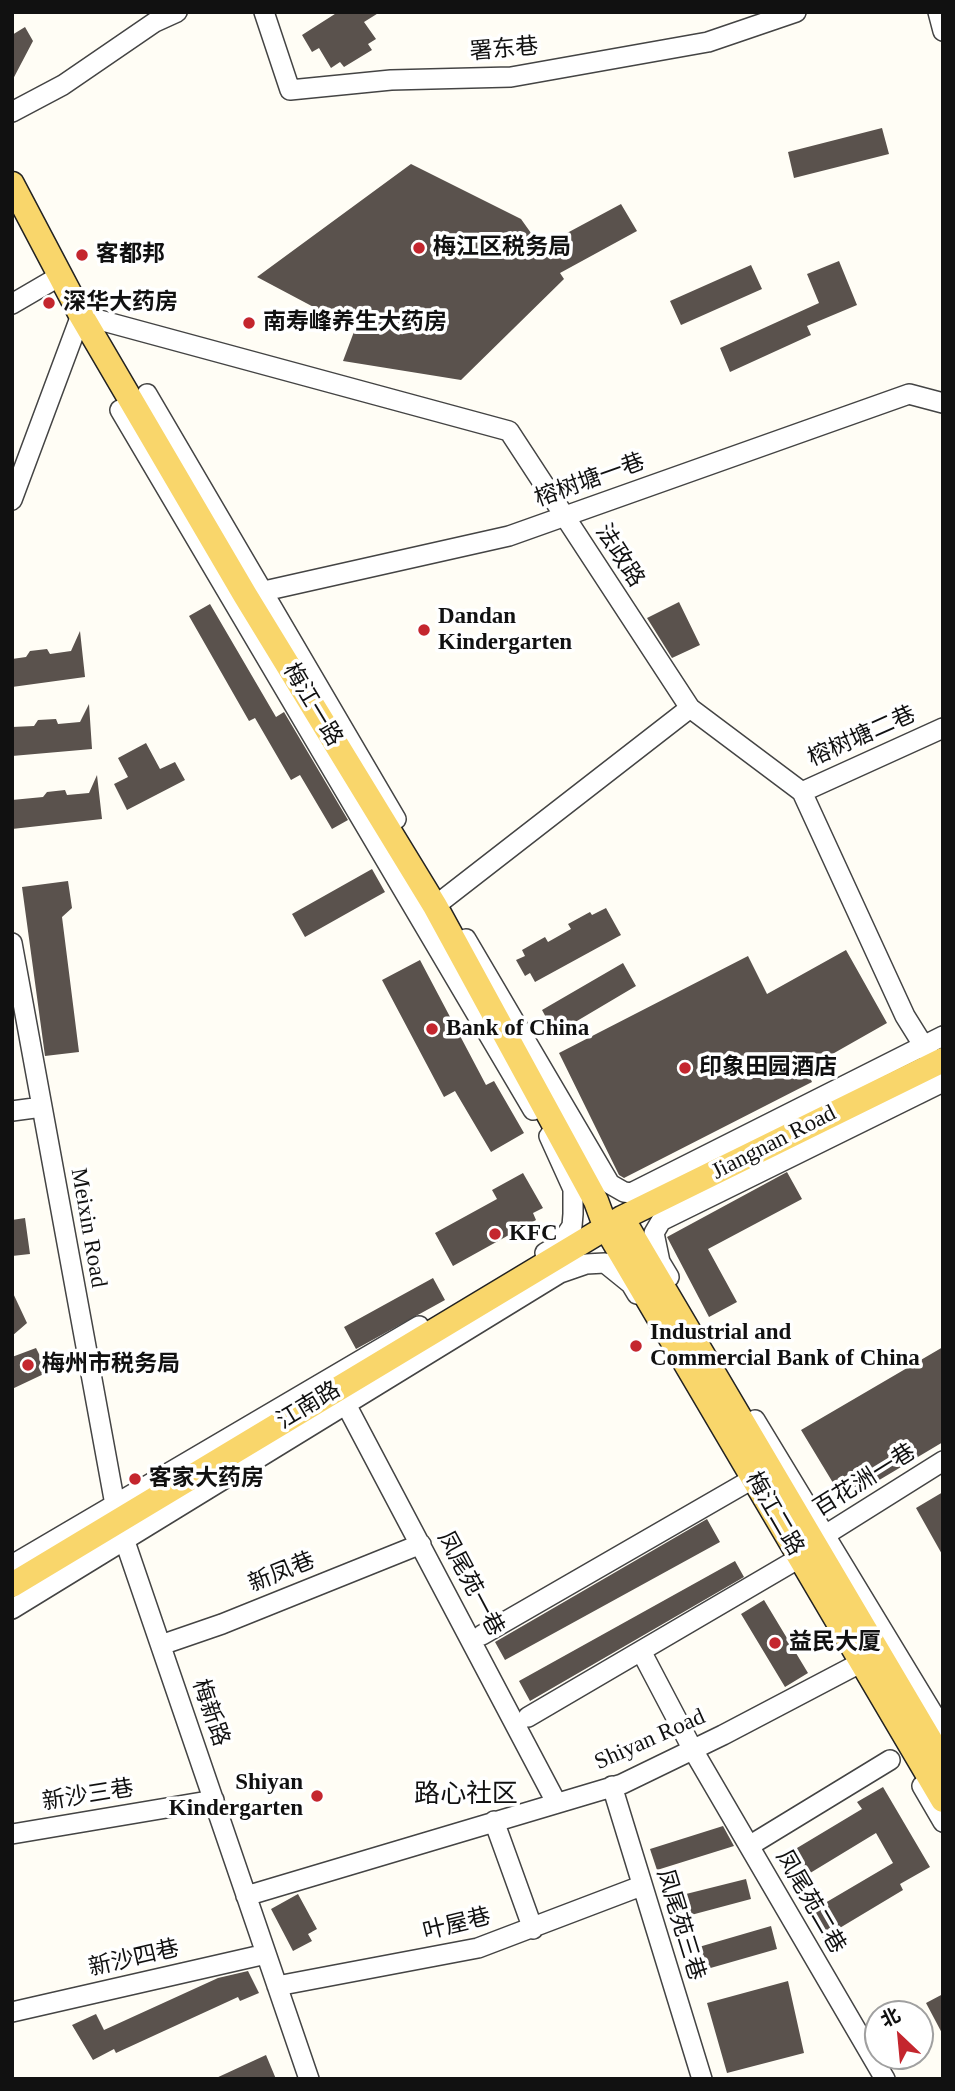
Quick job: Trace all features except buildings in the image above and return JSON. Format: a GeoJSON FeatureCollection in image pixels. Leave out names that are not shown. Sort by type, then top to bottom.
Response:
{"type":"FeatureCollection","features":[{"type":"Feature","properties":{"kind":"main road","name":"梅江一路"},"geometry":{"type":"LineString","coordinates":[[12,184],[81,315],[253,593],[439,903],[596,1201],[614,1223]]}},
{"type":"Feature","properties":{"kind":"main road","name":"Jiangnan Road"},"geometry":{"type":"LineString","coordinates":[[614,1223],[937,1066]]}},
{"type":"Feature","properties":{"kind":"main road","name":"江南路"},"geometry":{"type":"LineString","coordinates":[[12,1585],[614,1223]]}},
{"type":"Feature","properties":{"kind":"main road","name":"梅江二路"},"geometry":{"type":"LineString","coordinates":[[614,1223],[819,1539],[943,1762]]}},
{"type":"Feature","properties":{"kind":"main road","name":"梅江二路"},"geometry":{"type":"LineString","coordinates":[[614,1223],[943,1800]]}},
{"type":"Feature","properties":{"kind":"street"},"geometry":{"type":"LineString","coordinates":[[12,112],[63,85],[155,22],[177,12]]}},
{"type":"Feature","properties":{"kind":"street","name":"署东巷"},"geometry":{"type":"LineString","coordinates":[[264,12],[290,90],[391,80],[511,77],[708,42],[796,12]]}},
{"type":"Feature","properties":{"kind":"street"},"geometry":{"type":"LineString","coordinates":[[938,12],[943,30]]}},
{"type":"Feature","properties":{"kind":"street"},"geometry":{"type":"LineString","coordinates":[[12,304],[60,276]]}},
{"type":"Feature","properties":{"kind":"street"},"geometry":{"type":"LineString","coordinates":[[12,500],[81,315]]}},
{"type":"Feature","properties":{"kind":"street","name":"法政路"},"geometry":{"type":"LineString","coordinates":[[81,315],[509,431],[690,708],[802,792],[905,1016],[937,1066]]}},
{"type":"Feature","properties":{"kind":"street"},"geometry":{"type":"LineString","coordinates":[[147,394],[253,593]]}},
{"type":"Feature","properties":{"kind":"street","name":"榕树塘一巷"},"geometry":{"type":"LineString","coordinates":[[253,593],[509,536],[909,394],[943,403]]}},
{"type":"Feature","properties":{"kind":"street"},"geometry":{"type":"LineString","coordinates":[[12,1565],[560,1244],[572,1226],[573,1189],[547,1134],[120,410]]}},
{"type":"Feature","properties":{"kind":"street"},"geometry":{"type":"LineString","coordinates":[[690,708],[439,903],[610,1184],[631,1193],[937,1066]]}},
{"type":"Feature","properties":{"kind":"street","name":"榕树塘二巷"},"geometry":{"type":"LineString","coordinates":[[802,792],[943,728]]}},
{"type":"Feature","properties":{"kind":"street","name":"Meixin Road"},"geometry":{"type":"LineString","coordinates":[[12,943],[118,1521]]}},
{"type":"Feature","properties":{"kind":"street"},"geometry":{"type":"LineString","coordinates":[[943,1036],[937,1066],[661,1221],[654,1233],[660,1262],[819,1539],[943,1730]]}},
{"type":"Feature","properties":{"kind":"street"},"geometry":{"type":"LineString","coordinates":[[12,1111],[41,1107]]}},
{"type":"Feature","properties":{"kind":"street"},"geometry":{"type":"LineString","coordinates":[[12,1609],[560,1273],[586,1264],[605,1263],[631,1284],[943,1822]]}},
{"type":"Feature","properties":{"kind":"street","name":"凤尾苑一巷"},"geometry":{"type":"LineString","coordinates":[[337,1389],[556,1802]]}},
{"type":"Feature","properties":{"kind":"street","name":"百花洲一巷"},"geometry":{"type":"LineString","coordinates":[[819,1539],[943,1461]]}},
{"type":"Feature","properties":{"kind":"street"},"geometry":{"type":"LineString","coordinates":[[482,1635],[749,1481]]}},
{"type":"Feature","properties":{"kind":"street","name":"梅新路"},"geometry":{"type":"LineString","coordinates":[[118,1521],[309,2079]]}},
{"type":"Feature","properties":{"kind":"street","name":"新凤巷"},"geometry":{"type":"LineString","coordinates":[[161,1645],[222,1624],[421,1544]]}},
{"type":"Feature","properties":{"kind":"street"},"geometry":{"type":"LineString","coordinates":[[528,1717],[796,1560]]}},
{"type":"Feature","properties":{"kind":"street","name":"凤尾苑二巷"},"geometry":{"type":"LineString","coordinates":[[641,1651],[693,1750],[885,2079]]}},
{"type":"Feature","properties":{"kind":"street","name":"Shiyan Road"},"geometry":{"type":"LineString","coordinates":[[246,1896],[612,1786],[693,1750],[862,1662]]}},
{"type":"Feature","properties":{"kind":"street"},"geometry":{"type":"LineString","coordinates":[[749,1846],[890,1760]]}},
{"type":"Feature","properties":{"kind":"street","name":"凤尾苑三巷"},"geometry":{"type":"LineString","coordinates":[[612,1786],[702,2079]]}},
{"type":"Feature","properties":{"kind":"street","name":"新沙三巷"},"geometry":{"type":"LineString","coordinates":[[12,1834],[214,1800]]}},
{"type":"Feature","properties":{"kind":"street"},"geometry":{"type":"LineString","coordinates":[[494,1821],[533,1929]]}},
{"type":"Feature","properties":{"kind":"street","name":"叶屋巷"},"geometry":{"type":"LineString","coordinates":[[277,1986],[478,1948],[641,1886]]}},
{"type":"Feature","properties":{"kind":"street","name":"新沙四巷"},"geometry":{"type":"LineString","coordinates":[[12,2012],[266,1954]]}},
{"type":"Feature","properties":{"kind":"place","name":"梅江区税务局"},"geometry":{"type":"Point","coordinates":[419,248]}},
{"type":"Feature","properties":{"kind":"place","name":"客都邦"},"geometry":{"type":"Point","coordinates":[82,255]}},
{"type":"Feature","properties":{"kind":"place","name":"深华大药房"},"geometry":{"type":"Point","coordinates":[49,303]}},
{"type":"Feature","properties":{"kind":"place","name":"南寿峰养生大药房"},"geometry":{"type":"Point","coordinates":[249,323]}},
{"type":"Feature","properties":{"kind":"place","name":"Dandan Kindergarten"},"geometry":{"type":"Point","coordinates":[424,630]}},
{"type":"Feature","properties":{"kind":"place","name":"Bank of China"},"geometry":{"type":"Point","coordinates":[432,1029]}},
{"type":"Feature","properties":{"kind":"place","name":"印象田园酒店"},"geometry":{"type":"Point","coordinates":[685,1068]}},
{"type":"Feature","properties":{"kind":"place","name":"KFC"},"geometry":{"type":"Point","coordinates":[495,1234]}},
{"type":"Feature","properties":{"kind":"place","name":"Industrial and Commercial Bank of China"},"geometry":{"type":"Point","coordinates":[636,1346]}},
{"type":"Feature","properties":{"kind":"place","name":"梅州市税务局"},"geometry":{"type":"Point","coordinates":[28,1365]}},
{"type":"Feature","properties":{"kind":"place","name":"客家大药房"},"geometry":{"type":"Point","coordinates":[135,1479]}},
{"type":"Feature","properties":{"kind":"place","name":"益民大厦"},"geometry":{"type":"Point","coordinates":[775,1643]}},
{"type":"Feature","properties":{"kind":"place","name":"Shiyan Kindergarten"},"geometry":{"type":"Point","coordinates":[317,1796]}},
{"type":"Feature","properties":{"kind":"district","name":"路心社区"},"geometry":{"type":"Point","coordinates":[466,1795]}}]}
